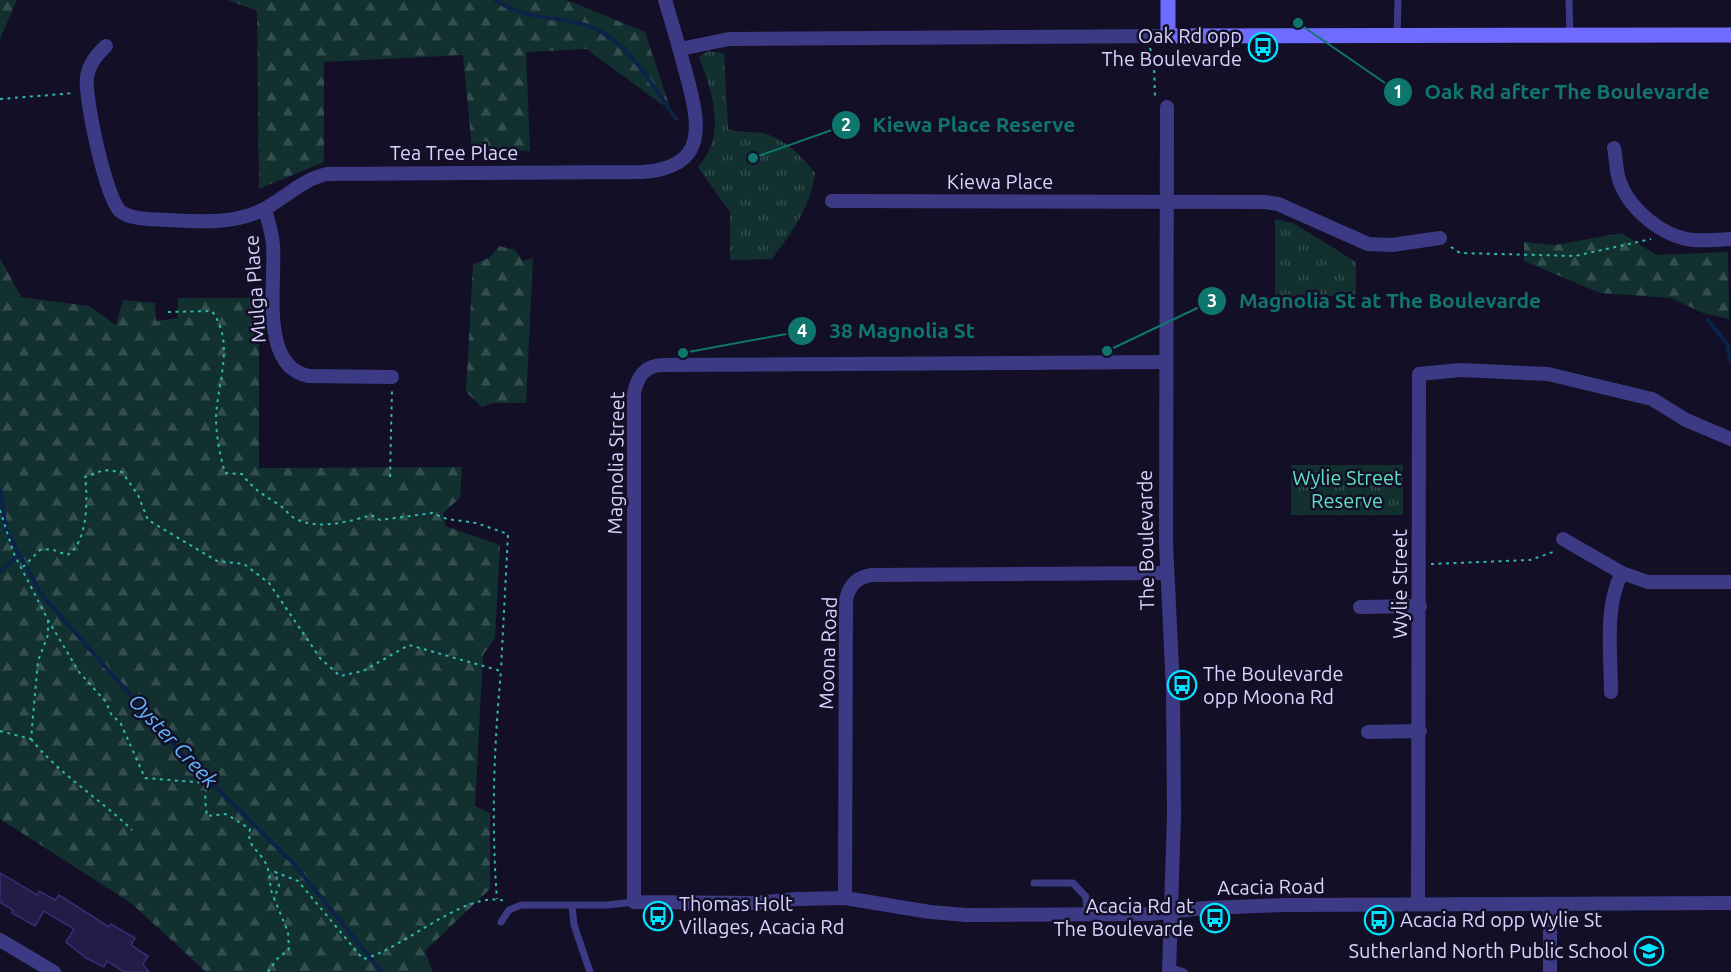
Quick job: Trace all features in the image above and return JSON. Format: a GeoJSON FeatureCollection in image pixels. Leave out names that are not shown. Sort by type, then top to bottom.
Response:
{"type":"FeatureCollection","features":[{"type":"Feature","properties":{"kind":"street","name":"Tea Tree Place"},"geometry":{"type":"LineString","coordinates":[[106,46],[91,62],[86,92],[116,212],[147,219],[224,220],[239,218],[265,209],[304,183],[334,173],[642,172],[674,166],[692,149],[698,125],[680,49],[665,0]]}},
{"type":"Feature","properties":{"kind":"street"},"geometry":{"type":"LineString","coordinates":[[1168,0],[1168,36]]}},
{"type":"Feature","properties":{"kind":"street"},"geometry":{"type":"LineString","coordinates":[[680,49],[714,41],[740,39],[1731,35]]}},
{"type":"Feature","properties":{"kind":"street","name":"The Boulevarde"},"geometry":{"type":"LineString","coordinates":[[1167,107],[1169,201],[1166,362],[1167,573],[1174,742],[1174,880],[1169,970]]}},
{"type":"Feature","properties":{"kind":"street"},"geometry":{"type":"LineString","coordinates":[[1614,148],[1618,178],[1635,205],[1654,224],[1677,236],[1692,240],[1731,240]]}},
{"type":"Feature","properties":{"kind":"street","name":"Kiewa Place"},"geometry":{"type":"LineString","coordinates":[[832,201],[1169,201],[1278,204],[1368,244],[1392,245],[1440,238]]}},
{"type":"Feature","properties":{"kind":"street","name":"Mulga Place"},"geometry":{"type":"LineString","coordinates":[[265,209],[273,243],[275,340],[286,364],[297,372],[309,376],[392,377]]}},
{"type":"Feature","properties":{"kind":"street","name":"Magnolia Street"},"geometry":{"type":"LineString","coordinates":[[634,902],[634,394],[636,384],[644,371],[662,364],[1166,362]]}},
{"type":"Feature","properties":{"kind":"street","name":"Wylie Street"},"geometry":{"type":"LineString","coordinates":[[1418,904],[1419,374],[1460,370],[1548,374],[1652,399],[1686,420],[1731,439]]}},
{"type":"Feature","properties":{"kind":"street"},"geometry":{"type":"LineString","coordinates":[[1568,542],[1622,573],[1648,582],[1731,582]]}},
{"type":"Feature","properties":{"kind":"street","name":"Moona Road"},"geometry":{"type":"LineString","coordinates":[[845,898],[846,600],[852,585],[858,579],[872,575],[1167,573]]}},
{"type":"Feature","properties":{"kind":"street"},"geometry":{"type":"LineString","coordinates":[[1611,692],[1611,622],[1615,586],[1622,573]]}},
{"type":"Feature","properties":{"kind":"street"},"geometry":{"type":"LineString","coordinates":[[1360,607],[1420,606]]}},
{"type":"Feature","properties":{"kind":"street"},"geometry":{"type":"LineString","coordinates":[[1368,732],[1420,731]]}},
{"type":"Feature","properties":{"kind":"street","name":"Acacia Road"},"geometry":{"type":"LineString","coordinates":[[634,902],[754,903],[845,898],[954,915],[1171,912],[1244,906],[1731,903]]}},
{"type":"Feature","properties":{"kind":"street"},"geometry":{"type":"LineString","coordinates":[[1550,904],[1550,972]]}},
{"type":"Feature","properties":{"kind":"street"},"geometry":{"type":"LineString","coordinates":[[0,940],[54,972]]}},
{"type":"Feature","properties":{"kind":"lane"},"geometry":{"type":"LineString","coordinates":[[1397,36],[1398,0]]}},
{"type":"Feature","properties":{"kind":"lane"},"geometry":{"type":"LineString","coordinates":[[1569,0],[1570,36]]}},
{"type":"Feature","properties":{"kind":"lane"},"geometry":{"type":"LineString","coordinates":[[1034,883],[1073,883],[1086,897],[1087,914]]}},
{"type":"Feature","properties":{"kind":"lane"},"geometry":{"type":"LineString","coordinates":[[501,922],[509,910],[521,905],[572,906],[634,902]]}},
{"type":"Feature","properties":{"kind":"lane"},"geometry":{"type":"LineString","coordinates":[[572,906],[574,925],[590,972]]}},
{"type":"Feature","properties":{"kind":"lane"},"geometry":{"type":"LineString","coordinates":[[1169,970],[1184,972]]}},
{"type":"Feature","properties":{"kind":"path"},"geometry":{"type":"LineString","coordinates":[[1146,37],[1154,63],[1156,88],[1154,106],[1167,107]]}},
{"type":"Feature","properties":{"kind":"path"},"geometry":{"type":"LineString","coordinates":[[0,99],[86,92]]}},
{"type":"Feature","properties":{"kind":"path"},"geometry":{"type":"LineString","coordinates":[[1440,238],[1460,253],[1575,256],[1639,241],[1677,236]]}},
{"type":"Feature","properties":{"kind":"path"},"geometry":{"type":"LineString","coordinates":[[168,312],[212,311],[220,323],[225,352],[216,418],[219,452],[225,473],[242,474],[257,491],[280,505],[294,519],[310,524],[354,521],[371,514],[380,520],[432,513],[447,519],[476,523],[508,534],[494,774],[493,846],[498,898]]}},
{"type":"Feature","properties":{"kind":"path"},"geometry":{"type":"LineString","coordinates":[[390,477],[392,377]]}},
{"type":"Feature","properties":{"kind":"path"},"geometry":{"type":"LineString","coordinates":[[23,567],[40,550],[51,549],[67,555],[76,550],[81,538],[88,501],[85,477],[104,470],[122,472],[138,495],[148,520],[217,561],[244,564],[269,583],[320,658],[340,676],[363,671],[409,645],[501,670]]}},
{"type":"Feature","properties":{"kind":"path"},"geometry":{"type":"LineString","coordinates":[[0,510],[8,540],[48,620],[79,672],[106,702],[111,714],[121,724],[145,778],[207,783],[207,816],[226,814],[250,830],[248,837],[252,848],[264,859],[271,875],[271,892],[288,932],[289,949],[272,964],[268,972]]}},
{"type":"Feature","properties":{"kind":"path"},"geometry":{"type":"LineString","coordinates":[[1420,565],[1530,560],[1568,542]]}},
{"type":"Feature","properties":{"kind":"path"},"geometry":{"type":"LineString","coordinates":[[31,739],[38,661],[48,635],[48,620]]}},
{"type":"Feature","properties":{"kind":"path"},"geometry":{"type":"LineString","coordinates":[[0,730],[31,739],[49,761],[102,802],[132,830]]}},
{"type":"Feature","properties":{"kind":"path"},"geometry":{"type":"LineString","coordinates":[[274,898],[279,886],[275,872],[298,881],[303,890],[315,901],[363,960],[384,953],[432,922],[484,900],[498,898],[521,905]]}},
{"type":"Feature","properties":{"kind":"green space"},"geometry":{"type":"Polygon","coordinates":[[[0,0],[17,0],[0,39],[0,0]]]}},
{"type":"Feature","properties":{"kind":"green space"},"geometry":{"type":"Polygon","coordinates":[[[228,0],[567,0],[645,32],[671,111],[586,49],[526,52],[530,151],[472,149],[463,55],[324,62],[324,162],[259,189],[257,11],[228,0]]]}},
{"type":"Feature","properties":{"kind":"green space"},"geometry":{"type":"Polygon","coordinates":[[[708,51],[724,53],[728,129],[762,133],[777,138],[798,154],[815,173],[805,208],[794,229],[772,259],[730,260],[730,212],[698,167],[707,155],[715,128],[715,114],[709,85],[699,57],[708,51]]]}},
{"type":"Feature","properties":{"kind":"green space"},"geometry":{"type":"Polygon","coordinates":[[[1275,219],[1293,223],[1356,262],[1356,296],[1275,296],[1275,219]]]}},
{"type":"Feature","properties":{"kind":"green space"},"geometry":{"type":"Polygon","coordinates":[[[1622,233],[1656,255],[1728,252],[1729,319],[1703,313],[1671,298],[1600,293],[1524,261],[1524,242],[1555,245],[1622,233]]]}},
{"type":"Feature","properties":{"kind":"green space"},"geometry":{"type":"Polygon","coordinates":[[[499,246],[515,250],[523,261],[533,258],[526,403],[493,403],[482,407],[466,392],[473,264],[489,258],[499,246]]]}},
{"type":"Feature","properties":{"kind":"green space"},"geometry":{"type":"Polygon","coordinates":[[[0,258],[21,297],[89,306],[116,325],[123,300],[155,303],[156,321],[178,318],[178,298],[259,298],[259,468],[462,467],[460,498],[443,513],[445,526],[500,545],[495,638],[483,655],[475,806],[490,813],[490,889],[425,951],[433,972],[206,972],[131,903],[0,819],[0,258]]]}},
{"type":"Feature","properties":{"kind":"green space","name":"Wylie Street Reserve"},"geometry":{"type":"Polygon","coordinates":[[[1291,465],[1403,465],[1403,515],[1291,515],[1291,465]]]}},
{"type":"Feature","properties":{"kind":"building"},"geometry":{"type":"Polygon","coordinates":[[[0,873],[37,895],[39,891],[55,900],[59,895],[109,927],[111,924],[135,938],[131,945],[148,956],[143,964],[149,972],[124,972],[107,961],[104,967],[86,958],[66,942],[74,929],[44,911],[35,926],[12,913],[13,910],[0,902],[0,873]]]}},
{"type":"Feature","properties":{"kind":"waterway"},"geometry":{"type":"LineString","coordinates":[[495,0],[519,12],[575,22],[602,32],[638,65],[676,119]]}},
{"type":"Feature","properties":{"kind":"waterway"},"geometry":{"type":"LineString","coordinates":[[1708,320],[1727,344],[1731,362]]}},
{"type":"Feature","properties":{"kind":"waterway","name":"Oyster Creek"},"geometry":{"type":"LineString","coordinates":[[0,489],[6,530],[41,594],[187,759],[294,864],[382,972]]}},
{"type":"Feature","properties":{"kind":"waterway"},"geometry":{"type":"LineString","coordinates":[[0,572],[19,554]]}},
{"type":"Feature","properties":{"kind":"place","name":"Oak Rd after The Boulevarde"},"geometry":{"type":"Point","coordinates":[1298,23]}},
{"type":"Feature","properties":{"kind":"place","name":"Oak Rd opp The Boulevarde"},"geometry":{"type":"Point","coordinates":[1263,47]}},
{"type":"Feature","properties":{"kind":"place","name":"Kiewa Place Reserve"},"geometry":{"type":"Point","coordinates":[753,158]}},
{"type":"Feature","properties":{"kind":"place","name":"Magnolia St at The Boulevarde"},"geometry":{"type":"Point","coordinates":[1107,351]}},
{"type":"Feature","properties":{"kind":"place","name":"38 Magnolia St"},"geometry":{"type":"Point","coordinates":[683,353]}},
{"type":"Feature","properties":{"kind":"place","name":"The Boulevarde opp Moona Rd"},"geometry":{"type":"Point","coordinates":[1182,685]}},
{"type":"Feature","properties":{"kind":"place","name":"Thomas Holt Villages, Acacia Rd"},"geometry":{"type":"Point","coordinates":[658,916]}},
{"type":"Feature","properties":{"kind":"place","name":"Acacia Rd at The Boulevarde"},"geometry":{"type":"Point","coordinates":[1215,918]}},
{"type":"Feature","properties":{"kind":"place","name":"Acacia Rd opp Wylie St"},"geometry":{"type":"Point","coordinates":[1379,920]}},
{"type":"Feature","properties":{"kind":"place","name":"Sutherland North Public School"},"geometry":{"type":"Point","coordinates":[1649,951]}}]}
